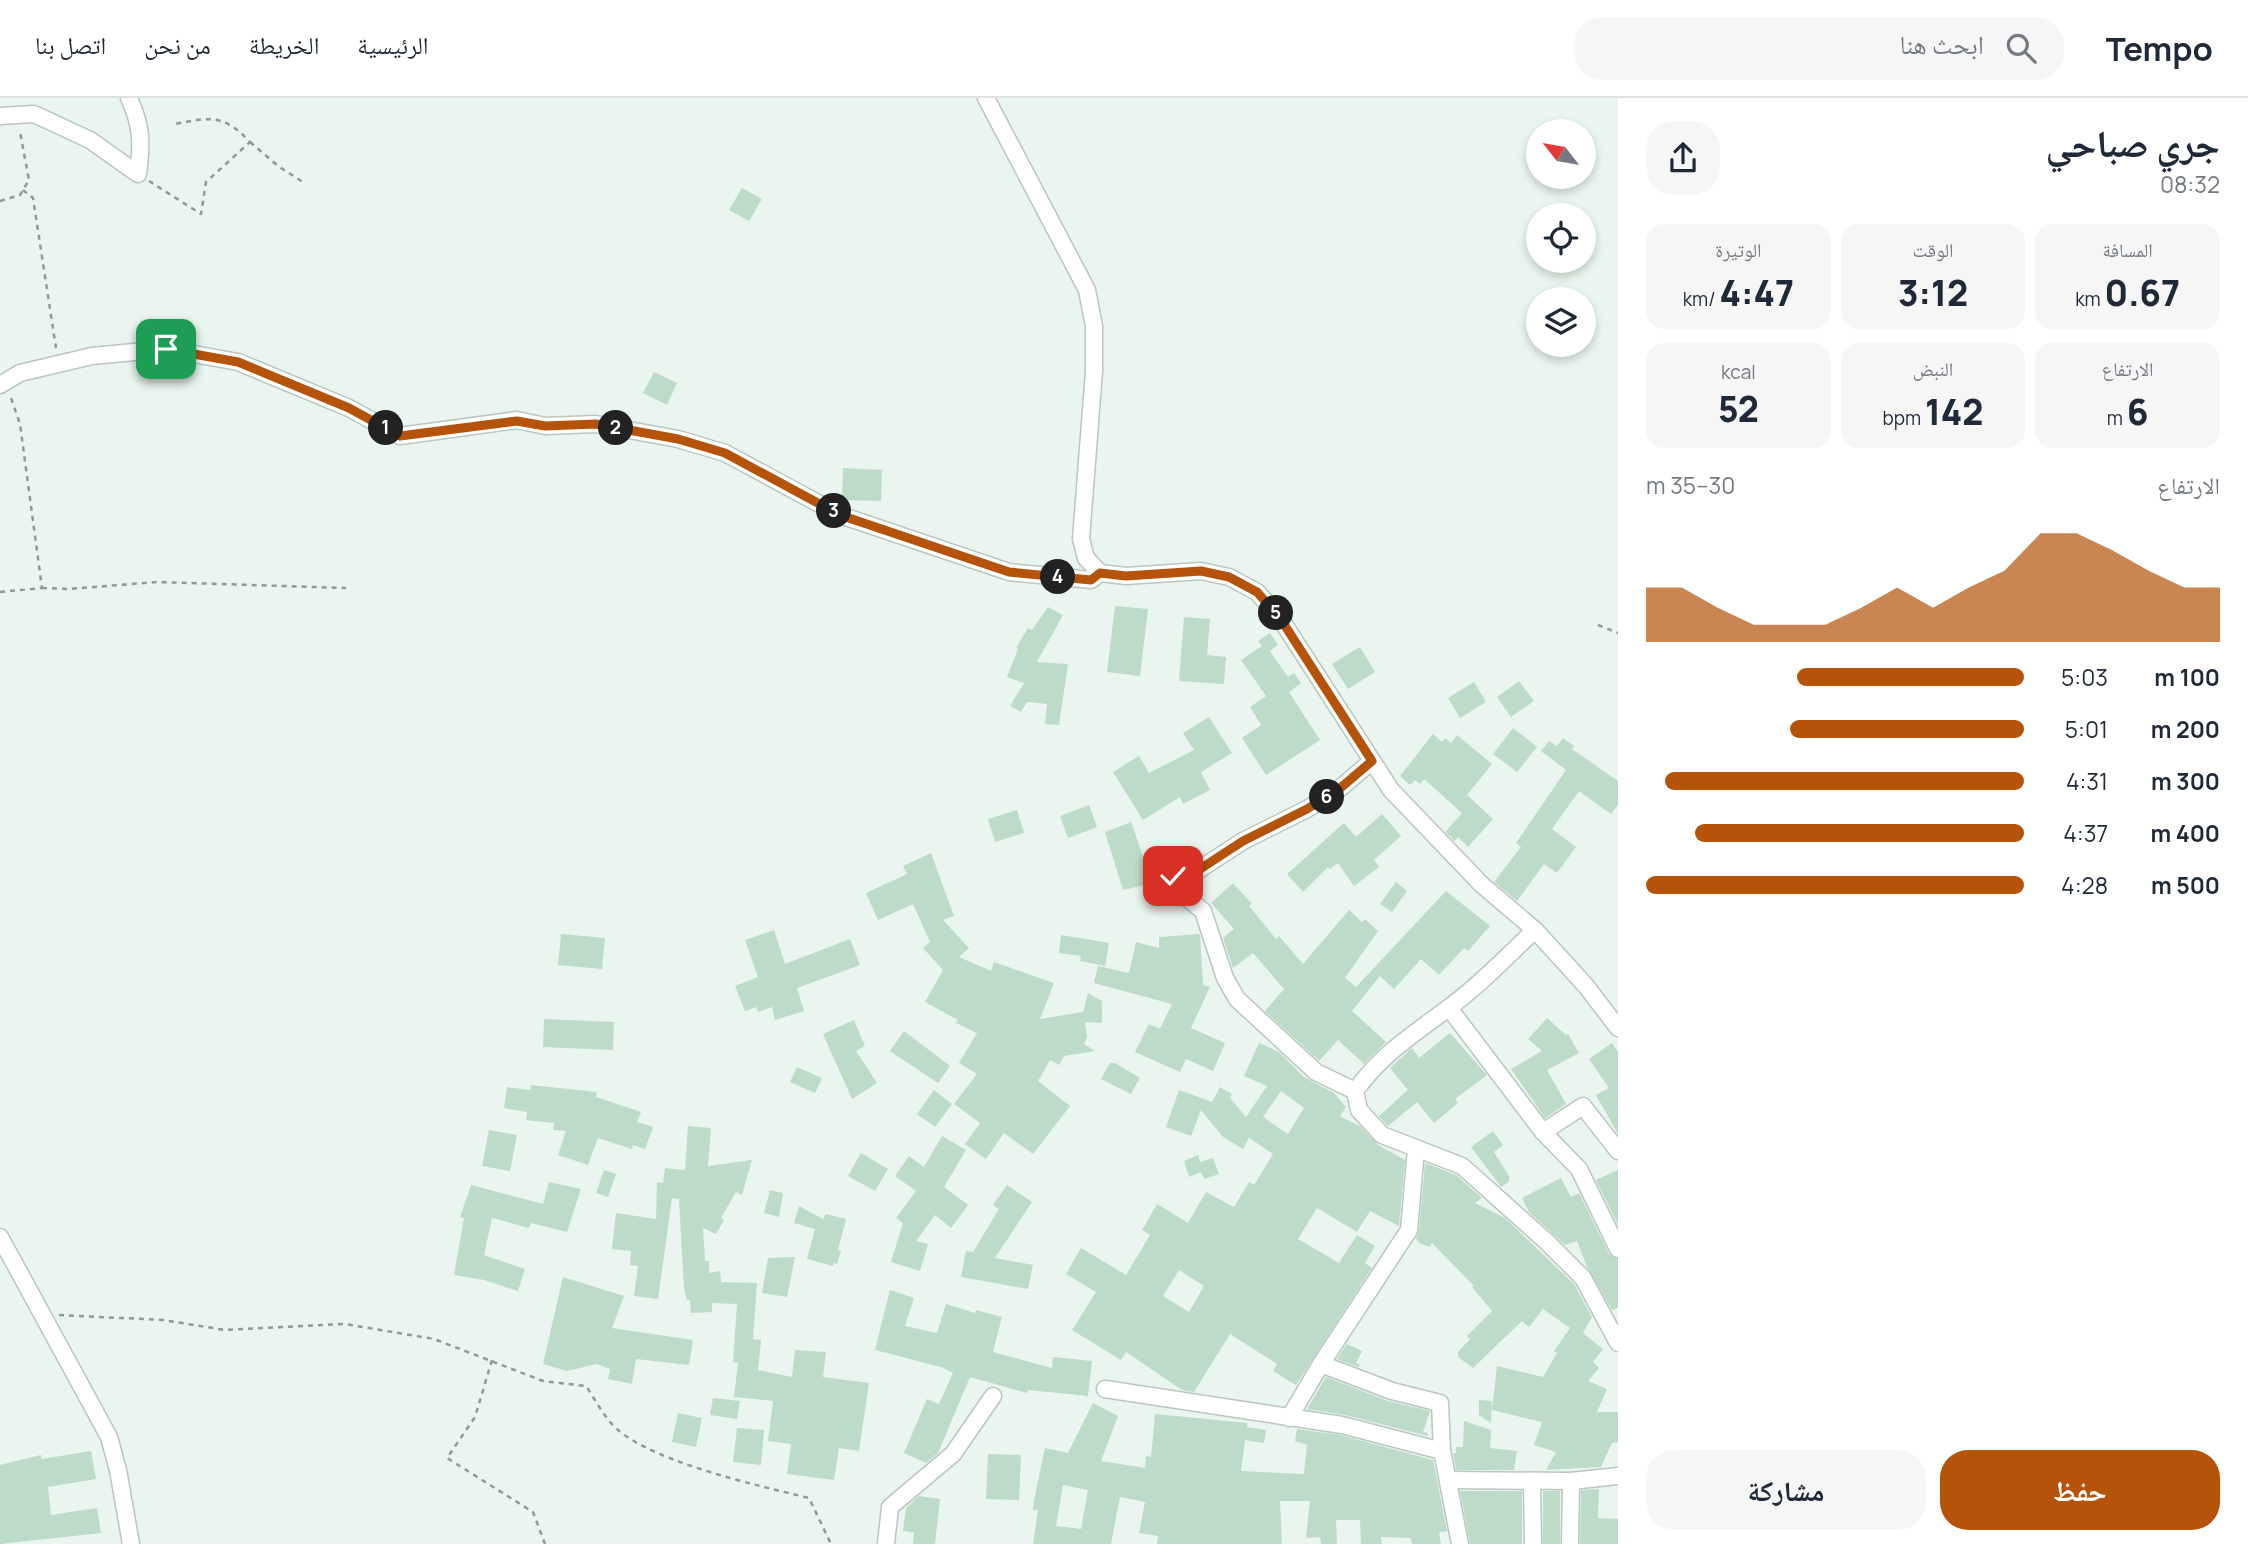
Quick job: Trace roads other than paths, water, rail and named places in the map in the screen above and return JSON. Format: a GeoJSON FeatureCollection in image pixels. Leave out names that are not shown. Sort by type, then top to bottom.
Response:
{"type":"FeatureCollection","features":[{"type":"Feature","properties":{"kind":"street"},"geometry":{"type":"LineString","coordinates":[[8,116],[34,114],[90,140],[138,174],[142,145],[136,114],[129,98]]}},
{"type":"Feature","properties":{"kind":"street"},"geometry":{"type":"LineString","coordinates":[[986,98],[1087,290],[1094,326],[1094,371],[1081,538],[1086,558],[1100,573],[1126,576],[1201,571],[1229,577],[1257,592],[1280,618],[1391,790],[1482,885],[1535,930],[1586,986],[1618,1028]]}},
{"type":"Feature","properties":{"kind":"street"},"geometry":{"type":"LineString","coordinates":[[3,383],[20,373],[92,356],[166,349],[238,362],[349,408],[400,436],[517,421],[545,426],[596,424],[678,439],[725,453],[840,515],[1009,572],[1091,580],[1100,573]]}},
{"type":"Feature","properties":{"kind":"street"},"geometry":{"type":"LineString","coordinates":[[1355,1091],[1315,1072],[1237,999],[1225,978],[1203,912],[1181,893],[1173,876],[1197,871],[1243,841],[1307,809],[1338,790],[1372,761]]}},
{"type":"Feature","properties":{"kind":"street"},"geometry":{"type":"LineString","coordinates":[[1535,930],[1448,1008],[1405,1038],[1373,1067],[1355,1091],[1359,1110],[1382,1136],[1462,1166],[1547,1242],[1583,1278],[1618,1343]]}},
{"type":"Feature","properties":{"kind":"street"},"geometry":{"type":"LineString","coordinates":[[1448,1008],[1543,1132],[1579,1169],[1618,1249]]}},
{"type":"Feature","properties":{"kind":"street"},"geometry":{"type":"LineString","coordinates":[[1543,1132],[1583,1106],[1618,1151]]}},
{"type":"Feature","properties":{"kind":"street"},"geometry":{"type":"LineString","coordinates":[[1289,1418],[1409,1230],[1416,1149]]}},
{"type":"Feature","properties":{"kind":"street"},"geometry":{"type":"LineString","coordinates":[[0,1237],[109,1437],[118,1470],[131,1544]]}},
{"type":"Feature","properties":{"kind":"street"},"geometry":{"type":"LineString","coordinates":[[1321,1364],[1392,1391],[1440,1403],[1441,1451],[1460,1544]]}},
{"type":"Feature","properties":{"kind":"street"},"geometry":{"type":"LineString","coordinates":[[1105,1389],[1342,1425],[1441,1451]]}},
{"type":"Feature","properties":{"kind":"street"},"geometry":{"type":"LineString","coordinates":[[886,1544],[890,1507],[953,1454],[993,1396]]}},
{"type":"Feature","properties":{"kind":"street"},"geometry":{"type":"LineString","coordinates":[[1449,1480],[1571,1481],[1618,1476]]}},
{"type":"Feature","properties":{"kind":"street"},"geometry":{"type":"LineString","coordinates":[[1532,1481],[1533,1544]]}},
{"type":"Feature","properties":{"kind":"street"},"geometry":{"type":"LineString","coordinates":[[1570,1544],[1571,1481]]}}]}
